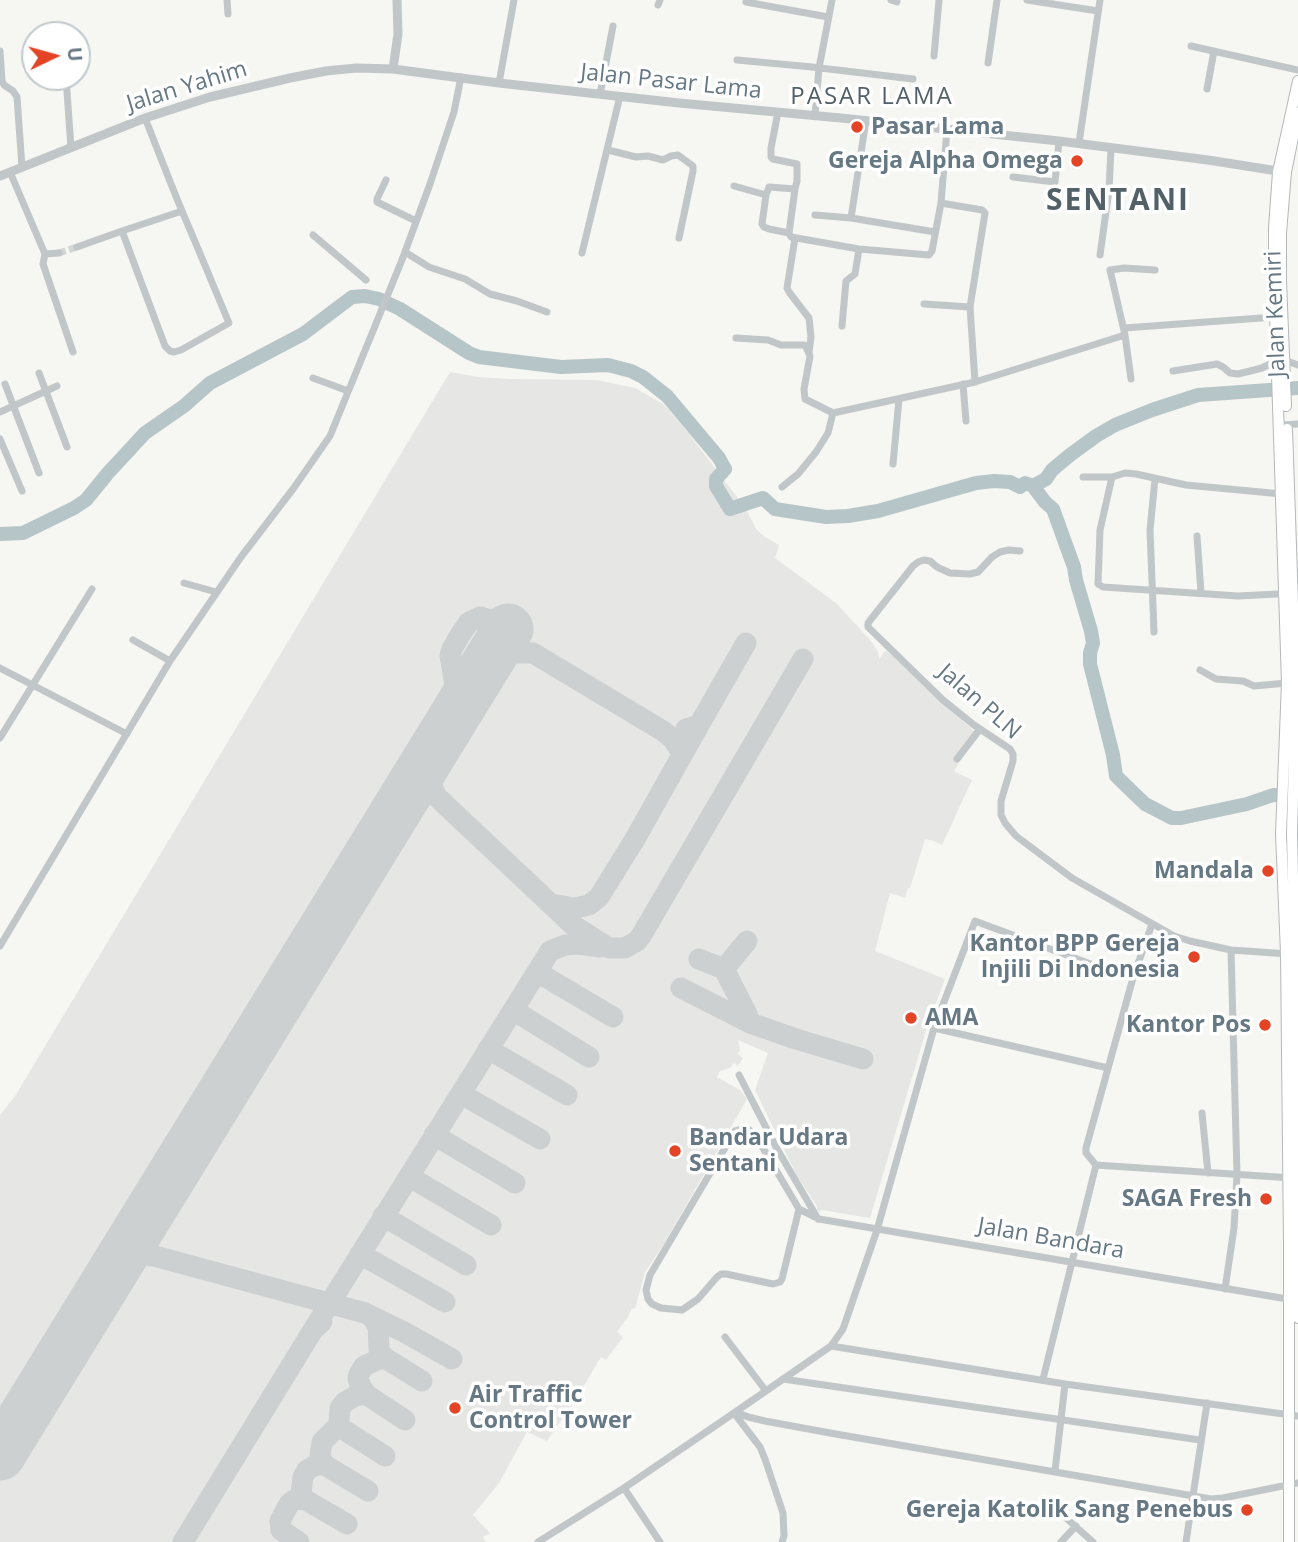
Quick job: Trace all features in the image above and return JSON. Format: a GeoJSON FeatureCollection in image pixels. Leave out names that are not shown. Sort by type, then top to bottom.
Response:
{"type":"FeatureCollection","features":[{"type":"Feature","properties":{"kind":"highway","name":"Jalan Kemiri"},"geometry":{"type":"LineString","coordinates":[[1280,364],[1281,233],[1298,81]]}},
{"type":"Feature","properties":{"kind":"highway","name":"Jalan Kemiri"},"geometry":{"type":"LineString","coordinates":[[1293,724],[1287,684],[1294,525],[1288,424],[1283,411],[1275,317],[1274,228],[1298,113]]}},
{"type":"Feature","properties":{"kind":"highway","name":"Jalan Kemiri"},"geometry":{"type":"LineString","coordinates":[[1286,834],[1293,724],[1292,594],[1282,495],[1288,424]]}},
{"type":"Feature","properties":{"kind":"highway"},"geometry":{"type":"LineString","coordinates":[[1286,834],[1296,930],[1290,954]]}},
{"type":"Feature","properties":{"kind":"highway"},"geometry":{"type":"LineString","coordinates":[[1286,834],[1293,1085],[1293,1515],[1289,1542]]}},
{"type":"Feature","properties":{"kind":"highway"},"geometry":{"type":"LineString","coordinates":[[1293,1300],[1298,1318]]}},
{"type":"Feature","properties":{"kind":"street"},"geometry":{"type":"LineString","coordinates":[[227,0],[229,14]]}},
{"type":"Feature","properties":{"kind":"street"},"geometry":{"type":"LineString","coordinates":[[393,69],[398,34],[397,0]]}},
{"type":"Feature","properties":{"kind":"street"},"geometry":{"type":"LineString","coordinates":[[499,83],[514,0]]}},
{"type":"Feature","properties":{"kind":"street"},"geometry":{"type":"LineString","coordinates":[[815,115],[832,0]]}},
{"type":"Feature","properties":{"kind":"street"},"geometry":{"type":"LineString","coordinates":[[934,55],[939,0]]}},
{"type":"Feature","properties":{"kind":"street"},"geometry":{"type":"LineString","coordinates":[[988,63],[998,0]]}},
{"type":"Feature","properties":{"kind":"street"},"geometry":{"type":"LineString","coordinates":[[1027,0],[1098,11]]}},
{"type":"Feature","properties":{"kind":"street"},"geometry":{"type":"LineString","coordinates":[[1079,144],[1100,0]]}},
{"type":"Feature","properties":{"kind":"street"},"geometry":{"type":"LineString","coordinates":[[746,2],[828,17]]}},
{"type":"Feature","properties":{"kind":"street"},"geometry":{"type":"LineString","coordinates":[[600,94],[613,26]]}},
{"type":"Feature","properties":{"kind":"street"},"geometry":{"type":"LineString","coordinates":[[1191,46],[1298,70]]}},
{"type":"Feature","properties":{"kind":"street"},"geometry":{"type":"LineString","coordinates":[[0,51],[2,81],[17,97],[22,167]]}},
{"type":"Feature","properties":{"kind":"street"},"geometry":{"type":"LineString","coordinates":[[1207,89],[1214,51]]}},
{"type":"Feature","properties":{"kind":"street"},"geometry":{"type":"LineString","coordinates":[[737,60],[913,79]]}},
{"type":"Feature","properties":{"kind":"street","name":"Jalan Yahim"},"geometry":{"type":"LineString","coordinates":[[5,174],[145,118],[210,97],[339,69],[393,69]]}},
{"type":"Feature","properties":{"kind":"street","name":"Jalan Pasar Lama"},"geometry":{"type":"LineString","coordinates":[[393,69],[600,94],[1059,141],[1287,172]]}},
{"type":"Feature","properties":{"kind":"street"},"geometry":{"type":"LineString","coordinates":[[0,946],[170,661],[255,537],[330,436],[405,252],[442,150],[461,77]]}},
{"type":"Feature","properties":{"kind":"street"},"geometry":{"type":"LineString","coordinates":[[66,91],[71,148]]}},
{"type":"Feature","properties":{"kind":"street"},"geometry":{"type":"LineString","coordinates":[[582,254],[620,96]]}},
{"type":"Feature","properties":{"kind":"street"},"geometry":{"type":"LineString","coordinates":[[778,113],[771,157],[797,164],[798,169],[787,288],[809,318],[810,362],[804,390],[805,399],[833,414],[975,382],[1125,332],[1275,317]]}},
{"type":"Feature","properties":{"kind":"street"},"geometry":{"type":"LineString","coordinates":[[122,231],[166,349],[181,351],[229,323],[145,118]]}},
{"type":"Feature","properties":{"kind":"street"},"geometry":{"type":"LineString","coordinates":[[851,218],[866,120]]}},
{"type":"Feature","properties":{"kind":"street"},"geometry":{"type":"LineString","coordinates":[[795,189],[768,189],[762,226],[792,236],[859,249],[929,255],[941,203],[947,129]]}},
{"type":"Feature","properties":{"kind":"street"},"geometry":{"type":"LineString","coordinates":[[1013,177],[1055,182],[1059,141]]}},
{"type":"Feature","properties":{"kind":"street"},"geometry":{"type":"LineString","coordinates":[[1100,255],[1109,190],[1111,148]]}},
{"type":"Feature","properties":{"kind":"street"},"geometry":{"type":"LineString","coordinates":[[608,150],[663,160],[678,155],[693,166],[679,238]]}},
{"type":"Feature","properties":{"kind":"street"},"geometry":{"type":"LineString","coordinates":[[5,174],[45,254],[43,264],[73,352]]}},
{"type":"Feature","properties":{"kind":"street"},"geometry":{"type":"LineString","coordinates":[[386,180],[377,202],[416,221]]}},
{"type":"Feature","properties":{"kind":"street"},"geometry":{"type":"LineString","coordinates":[[734,186],[766,195]]}},
{"type":"Feature","properties":{"kind":"street"},"geometry":{"type":"LineString","coordinates":[[941,203],[982,210],[985,214],[970,307],[975,382]]}},
{"type":"Feature","properties":{"kind":"street"},"geometry":{"type":"LineString","coordinates":[[77,247],[182,211]]}},
{"type":"Feature","properties":{"kind":"street"},"geometry":{"type":"LineString","coordinates":[[815,215],[935,232]]}},
{"type":"Feature","properties":{"kind":"street"},"geometry":{"type":"LineString","coordinates":[[313,235],[366,280]]}},
{"type":"Feature","properties":{"kind":"street"},"geometry":{"type":"LineString","coordinates":[[842,326],[846,281],[855,274],[859,249]]}},
{"type":"Feature","properties":{"kind":"street"},"geometry":{"type":"LineString","coordinates":[[405,252],[429,267],[465,279],[490,294],[547,312]]}},
{"type":"Feature","properties":{"kind":"street"},"geometry":{"type":"LineString","coordinates":[[45,254],[60,253]]}},
{"type":"Feature","properties":{"kind":"street"},"geometry":{"type":"LineString","coordinates":[[1131,379],[1125,332],[1110,270],[1155,270]]}},
{"type":"Feature","properties":{"kind":"street"},"geometry":{"type":"LineString","coordinates":[[925,304],[970,307]]}},
{"type":"Feature","properties":{"kind":"street"},"geometry":{"type":"LineString","coordinates":[[736,338],[768,340],[780,345],[800,344],[809,352]]}},
{"type":"Feature","properties":{"kind":"street"},"geometry":{"type":"LineString","coordinates":[[1172,371],[1216,364],[1230,373],[1238,374],[1280,364],[1298,365]]}},
{"type":"Feature","properties":{"kind":"street"},"geometry":{"type":"LineString","coordinates":[[39,373],[67,447]]}},
{"type":"Feature","properties":{"kind":"street"},"geometry":{"type":"LineString","coordinates":[[313,378],[348,391]]}},
{"type":"Feature","properties":{"kind":"street"},"geometry":{"type":"LineString","coordinates":[[5,384],[39,473]]}},
{"type":"Feature","properties":{"kind":"street"},"geometry":{"type":"LineString","coordinates":[[964,384],[967,421]]}},
{"type":"Feature","properties":{"kind":"street"},"geometry":{"type":"LineString","coordinates":[[0,412],[57,386]]}},
{"type":"Feature","properties":{"kind":"street"},"geometry":{"type":"LineString","coordinates":[[894,464],[899,399]]}},
{"type":"Feature","properties":{"kind":"street"},"geometry":{"type":"LineString","coordinates":[[782,487],[798,474],[816,452],[828,433],[833,414]]}},
{"type":"Feature","properties":{"kind":"street"},"geometry":{"type":"LineString","coordinates":[[0,439],[22,491]]}},
{"type":"Feature","properties":{"kind":"street"},"geometry":{"type":"LineString","coordinates":[[1083,477],[1112,477],[1125,473],[1214,489],[1282,495]]}},
{"type":"Feature","properties":{"kind":"street"},"geometry":{"type":"LineString","coordinates":[[1112,477],[1100,530],[1098,584],[1103,587],[1238,596],[1292,594]]}},
{"type":"Feature","properties":{"kind":"street"},"geometry":{"type":"LineString","coordinates":[[1154,632],[1150,530],[1155,479]]}},
{"type":"Feature","properties":{"kind":"street"},"geometry":{"type":"LineString","coordinates":[[1197,536],[1201,593]]}},
{"type":"Feature","properties":{"kind":"street","name":"Jalan PLN"},"geometry":{"type":"LineString","coordinates":[[1020,551],[1000,552],[978,572],[970,574],[950,573],[930,561],[918,562],[868,623],[868,627],[934,691],[979,729],[1010,749],[1013,761],[1001,815],[1009,829],[1072,878],[1174,936],[1231,950],[1290,954]]}},
{"type":"Feature","properties":{"kind":"street"},"geometry":{"type":"LineString","coordinates":[[184,583],[216,592]]}},
{"type":"Feature","properties":{"kind":"street"},"geometry":{"type":"LineString","coordinates":[[0,738],[92,589]]}},
{"type":"Feature","properties":{"kind":"street"},"geometry":{"type":"LineString","coordinates":[[133,640],[170,661]]}},
{"type":"Feature","properties":{"kind":"street"},"geometry":{"type":"LineString","coordinates":[[0,668],[127,734]]}},
{"type":"Feature","properties":{"kind":"street"},"geometry":{"type":"LineString","coordinates":[[1200,670],[1216,679],[1243,681],[1254,685],[1287,684]]}},
{"type":"Feature","properties":{"kind":"street"},"geometry":{"type":"LineString","coordinates":[[957,759],[979,729]]}},
{"type":"Feature","properties":{"kind":"street"},"geometry":{"type":"LineString","coordinates":[[538,1542],[624,1488],[831,1346],[843,1329],[877,1230],[934,1028],[975,921],[1133,978]]}},
{"type":"Feature","properties":{"kind":"street"},"geometry":{"type":"LineString","coordinates":[[1152,924],[1133,978],[1086,1153],[1096,1166],[1292,1178]]}},
{"type":"Feature","properties":{"kind":"street"},"geometry":{"type":"LineString","coordinates":[[1225,1289],[1234,1228],[1237,1174],[1231,950]]}},
{"type":"Feature","properties":{"kind":"street"},"geometry":{"type":"LineString","coordinates":[[934,1028],[1108,1068]]}},
{"type":"Feature","properties":{"kind":"street"},"geometry":{"type":"LineString","coordinates":[[739,1074],[776,1147],[819,1219]]}},
{"type":"Feature","properties":{"kind":"street"},"geometry":{"type":"LineString","coordinates":[[1202,1113],[1208,1173]]}},
{"type":"Feature","properties":{"kind":"street"},"geometry":{"type":"LineString","coordinates":[[748,1129],[753,1133],[799,1209],[780,1282],[773,1284],[721,1275],[698,1299],[682,1310],[661,1308],[648,1299],[646,1290],[650,1275],[735,1131],[748,1129]]}},
{"type":"Feature","properties":{"kind":"street"},"geometry":{"type":"LineString","coordinates":[[1043,1379],[1096,1166]]}},
{"type":"Feature","properties":{"kind":"street","name":"Jalan Bandara"},"geometry":{"type":"LineString","coordinates":[[799,1209],[819,1219],[877,1230],[1293,1300]]}},
{"type":"Feature","properties":{"kind":"street"},"geometry":{"type":"LineString","coordinates":[[725,1337],[766,1391]]}},
{"type":"Feature","properties":{"kind":"street"},"geometry":{"type":"LineString","coordinates":[[831,1346],[1065,1384],[1293,1415]]}},
{"type":"Feature","properties":{"kind":"street"},"geometry":{"type":"LineString","coordinates":[[783,1379],[1200,1440]]}},
{"type":"Feature","properties":{"kind":"street"},"geometry":{"type":"LineString","coordinates":[[1055,1471],[1065,1384]]}},
{"type":"Feature","properties":{"kind":"street"},"geometry":{"type":"LineString","coordinates":[[1186,1542],[1207,1403]]}},
{"type":"Feature","properties":{"kind":"street"},"geometry":{"type":"LineString","coordinates":[[735,1413],[804,1429],[1193,1496],[1219,1498],[1293,1483]]}},
{"type":"Feature","properties":{"kind":"street"},"geometry":{"type":"LineString","coordinates":[[735,1413],[760,1447],[765,1459],[783,1513],[782,1542]]}},
{"type":"Feature","properties":{"kind":"street"},"geometry":{"type":"LineString","coordinates":[[624,1488],[660,1542]]}},
{"type":"Feature","properties":{"kind":"street"},"geometry":{"type":"LineString","coordinates":[[1057,1510],[1093,1542]]}},
{"type":"Feature","properties":{"kind":"street"},"geometry":{"type":"LineString","coordinates":[[1061,1542],[1076,1526]]}},
{"type":"Feature","properties":{"kind":"shaded area"},"geometry":{"type":"Polygon","coordinates":[[[450,372],[510,379],[597,380],[635,388],[663,404],[744,506],[757,530],[779,545],[775,558],[836,603],[871,641],[879,659],[887,651],[975,732],[955,760],[959,763],[954,771],[972,780],[942,845],[925,839],[905,898],[890,893],[875,951],[945,979],[928,1024],[870,1218],[817,1210],[797,1176],[755,1090],[768,1053],[738,1040],[738,1054],[743,1058],[738,1066],[734,1063],[730,1068],[720,1071],[717,1077],[740,1090],[747,1099],[664,1244],[645,1272],[635,1309],[632,1308],[617,1332],[623,1337],[606,1360],[601,1357],[547,1441],[527,1432],[499,1483],[473,1515],[490,1533],[483,1537],[486,1542],[0,1542],[0,1115],[15,1096],[450,372]]]}},
{"type":"Feature","properties":{"kind":"waterway"},"geometry":{"type":"LineString","coordinates":[[0,534],[23,533],[74,508],[86,500],[145,433],[184,406],[210,383],[303,334],[352,297],[365,296],[400,309],[479,357],[561,367],[608,365],[643,377],[667,396],[719,458],[725,469],[716,479],[716,486],[730,509],[763,498],[775,509],[826,517],[848,516],[878,511],[976,483],[994,481],[1010,482],[1020,487],[1025,483],[1033,486],[1053,509],[1074,567],[1091,631],[1093,643],[1090,664],[1116,776],[1145,804],[1172,818],[1247,804],[1273,795],[1297,796]]}},
{"type":"Feature","properties":{"kind":"waterway"},"geometry":{"type":"LineString","coordinates":[[1033,486],[1046,479],[1052,470],[1096,436],[1152,410],[1198,395],[1298,388]]}},
{"type":"Feature","properties":{"kind":"taxiway"},"geometry":{"type":"LineString","coordinates":[[459,708],[450,656],[460,635],[469,622],[480,617],[491,620],[507,631]]}},
{"type":"Feature","properties":{"kind":"taxiway"},"geometry":{"type":"LineString","coordinates":[[686,729],[699,725],[746,643]]}},
{"type":"Feature","properties":{"kind":"taxiway"},"geometry":{"type":"LineString","coordinates":[[486,666],[512,653],[533,653],[663,731],[673,739],[682,753]]}},
{"type":"Feature","properties":{"kind":"taxiway"},"geometry":{"type":"LineString","coordinates":[[433,751],[429,773],[436,796],[573,925],[609,948],[625,948],[641,936],[803,659]]}},
{"type":"Feature","properties":{"kind":"taxiway"},"geometry":{"type":"LineString","coordinates":[[551,904],[575,908],[589,905],[599,897],[699,725]]}},
{"type":"Feature","properties":{"kind":"taxiway"},"geometry":{"type":"LineString","coordinates":[[403,799],[421,792],[436,796]]}},
{"type":"Feature","properties":{"kind":"taxiway"},"geometry":{"type":"LineString","coordinates":[[699,959],[724,969],[747,941]]}},
{"type":"Feature","properties":{"kind":"taxiway"},"geometry":{"type":"LineString","coordinates":[[313,1330],[550,951],[565,945],[600,947]]}},
{"type":"Feature","properties":{"kind":"taxiway"},"geometry":{"type":"LineString","coordinates":[[724,969],[750,1023]]}},
{"type":"Feature","properties":{"kind":"taxiway"},"geometry":{"type":"LineString","coordinates":[[537,972],[613,1017]]}},
{"type":"Feature","properties":{"kind":"taxiway"},"geometry":{"type":"LineString","coordinates":[[681,988],[750,1023],[863,1059]]}},
{"type":"Feature","properties":{"kind":"taxiway"},"geometry":{"type":"LineString","coordinates":[[513,1010],[589,1057]]}},
{"type":"Feature","properties":{"kind":"taxiway"},"geometry":{"type":"LineString","coordinates":[[488,1049],[567,1095]]}},
{"type":"Feature","properties":{"kind":"taxiway"},"geometry":{"type":"LineString","coordinates":[[461,1094],[540,1139]]}},
{"type":"Feature","properties":{"kind":"taxiway"},"geometry":{"type":"LineString","coordinates":[[434,1135],[515,1183]]}},
{"type":"Feature","properties":{"kind":"taxiway"},"geometry":{"type":"LineString","coordinates":[[410,1177],[491,1225]]}},
{"type":"Feature","properties":{"kind":"taxiway"},"geometry":{"type":"LineString","coordinates":[[148,1215],[141,1237],[151,1256]]}},
{"type":"Feature","properties":{"kind":"taxiway"},"geometry":{"type":"LineString","coordinates":[[383,1216],[466,1265]]}},
{"type":"Feature","properties":{"kind":"taxiway"},"geometry":{"type":"LineString","coordinates":[[111,1274],[129,1256],[147,1254],[365,1313],[452,1359]]}},
{"type":"Feature","properties":{"kind":"taxiway"},"geometry":{"type":"LineString","coordinates":[[360,1254],[445,1302]]}},
{"type":"Feature","properties":{"kind":"taxiway"},"geometry":{"type":"LineString","coordinates":[[371,1316],[378,1326],[381,1354],[422,1381]]}},
{"type":"Feature","properties":{"kind":"taxiway"},"geometry":{"type":"LineString","coordinates":[[183,1542],[313,1330],[322,1322]]}},
{"type":"Feature","properties":{"kind":"taxiway"},"geometry":{"type":"LineString","coordinates":[[385,1358],[364,1366],[358,1379],[367,1395],[405,1420]]}},
{"type":"Feature","properties":{"kind":"taxiway"},"geometry":{"type":"LineString","coordinates":[[367,1395],[357,1395],[345,1402],[340,1408],[339,1422],[341,1428],[385,1456]]}},
{"type":"Feature","properties":{"kind":"taxiway"},"geometry":{"type":"LineString","coordinates":[[341,1428],[334,1430],[322,1442],[320,1455],[323,1464],[368,1491]]}},
{"type":"Feature","properties":{"kind":"taxiway"},"geometry":{"type":"LineString","coordinates":[[323,1464],[307,1470],[303,1477],[301,1493],[304,1499],[347,1524]]}},
{"type":"Feature","properties":{"kind":"taxiway"},"geometry":{"type":"LineString","coordinates":[[299,1542],[281,1530],[280,1521],[289,1504],[294,1500],[304,1499]]}},
{"type":"Feature","properties":{"kind":"runway"},"geometry":{"type":"LineString","coordinates":[[0,1455],[508,629]]}},
{"type":"Feature","properties":{"kind":"tunnel"},"geometry":{"type":"LineString","coordinates":[[59,253],[77,247]]}},
{"type":"Feature","properties":{"kind":"place","name":"Pasar Lama"},"geometry":{"type":"Point","coordinates":[857,127]}},
{"type":"Feature","properties":{"kind":"place","name":"Gereja Alpha Omega"},"geometry":{"type":"Point","coordinates":[1077,161]}},
{"type":"Feature","properties":{"kind":"place","name":"Mandala"},"geometry":{"type":"Point","coordinates":[1268,871]}},
{"type":"Feature","properties":{"kind":"place","name":"Kantor BPP Gereja Injili Di Indonesia"},"geometry":{"type":"Point","coordinates":[1194,957]}},
{"type":"Feature","properties":{"kind":"place","name":"AMA"},"geometry":{"type":"Point","coordinates":[911,1018]}},
{"type":"Feature","properties":{"kind":"place","name":"Kantor Pos"},"geometry":{"type":"Point","coordinates":[1265,1025]}},
{"type":"Feature","properties":{"kind":"place","name":"Bandar Udara Sentani"},"geometry":{"type":"Point","coordinates":[675,1151]}},
{"type":"Feature","properties":{"kind":"place","name":"SAGA Fresh"},"geometry":{"type":"Point","coordinates":[1266,1199]}},
{"type":"Feature","properties":{"kind":"place","name":"Air Traffic Control Tower"},"geometry":{"type":"Point","coordinates":[455,1408]}},
{"type":"Feature","properties":{"kind":"place","name":"Gereja Katolik Sang Penebus"},"geometry":{"type":"Point","coordinates":[1247,1510]}},
{"type":"Feature","properties":{"kind":"district","name":"PASAR LAMA"},"geometry":{"type":"Point","coordinates":[872,97]}},
{"type":"Feature","properties":{"kind":"district","name":"SENTANI"},"geometry":{"type":"Point","coordinates":[1118,201]}}]}
